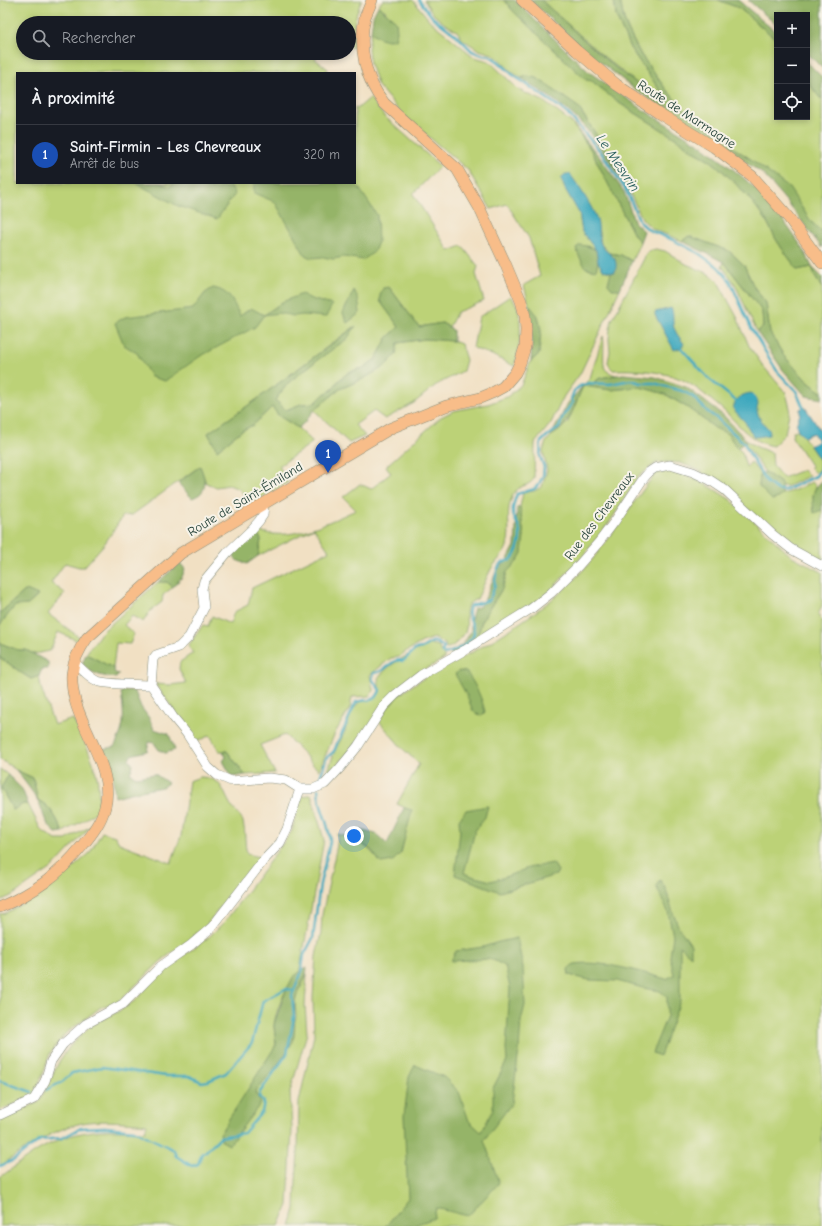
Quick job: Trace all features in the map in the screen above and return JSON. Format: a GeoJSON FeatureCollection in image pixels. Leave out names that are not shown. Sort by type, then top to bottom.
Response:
{"type":"FeatureCollection","features":[{"type":"Feature","properties":{"kind":"main road","name":"Route de Saint-Émiland"},"geometry":{"type":"LineString","coordinates":[[0,907],[45,883],[60,871],[79,851],[94,831],[104,810],[106,782],[102,767],[75,704],[72,690],[72,673],[80,649],[87,638],[181,553],[391,428],[446,406],[480,398],[503,388],[515,373],[520,363],[525,347],[525,316],[521,301],[479,207],[457,169],[384,104],[375,93],[369,79],[363,55],[362,41],[365,16],[372,0]]}},
{"type":"Feature","properties":{"kind":"main road","name":"Route de Marmagne"},"geometry":{"type":"LineString","coordinates":[[522,0],[577,51],[617,85],[660,114],[714,147],[752,176],[788,217],[822,263]]}},
{"type":"Feature","properties":{"kind":"street","name":"Rue des Chevreaux"},"geometry":{"type":"LineString","coordinates":[[300,789],[317,787],[325,784],[358,746],[384,706],[395,695],[421,675],[465,650],[532,608],[551,593],[599,542],[643,479],[655,468],[670,465],[710,480],[725,490],[772,534],[791,549],[822,566]]}},
{"type":"Feature","properties":{"kind":"street"},"geometry":{"type":"LineString","coordinates":[[0,1115],[34,1100],[45,1081],[51,1061],[63,1044],[86,1024],[123,1004],[161,966],[191,945],[212,927],[263,861],[280,843],[287,829],[300,789],[286,780],[269,778],[231,781],[218,775],[208,767],[187,734],[173,717],[151,685],[153,659],[156,655],[179,646],[189,637],[204,608],[202,589],[204,581],[228,552],[252,529],[263,515],[264,504]]}},
{"type":"Feature","properties":{"kind":"street"},"geometry":{"type":"LineString","coordinates":[[75,663],[87,675],[98,681],[151,685]]}},
{"type":"Feature","properties":{"kind":"green space"},"geometry":{"type":"Polygon","coordinates":[[[0,0],[362,0],[356,16],[16,16],[16,60],[316,60],[328,69],[326,72],[16,72],[16,184],[356,184],[356,108],[370,98],[384,116],[440,166],[413,194],[449,251],[462,246],[478,266],[476,274],[484,301],[457,312],[449,327],[442,323],[419,327],[389,287],[380,301],[399,327],[387,338],[376,359],[363,368],[349,372],[338,381],[332,390],[324,394],[315,403],[301,404],[286,410],[275,400],[289,382],[316,361],[354,327],[256,400],[208,433],[217,450],[241,431],[253,425],[272,407],[279,416],[298,428],[313,442],[279,466],[288,482],[252,503],[239,489],[229,485],[216,487],[206,483],[200,466],[132,515],[123,516],[105,543],[84,567],[65,563],[51,583],[65,593],[48,614],[79,637],[78,641],[58,632],[50,651],[34,654],[26,650],[18,650],[0,643],[0,625],[15,605],[28,605],[38,596],[26,590],[0,613],[0,0]]]}},
{"type":"Feature","properties":{"kind":"green space"},"geometry":{"type":"Polygon","coordinates":[[[383,0],[413,0],[430,21],[474,57],[489,61],[519,90],[543,101],[572,123],[591,150],[634,235],[640,242],[632,261],[621,255],[609,253],[601,244],[599,232],[563,185],[579,213],[582,232],[596,250],[587,246],[596,270],[598,262],[603,270],[611,272],[608,284],[612,288],[620,289],[580,374],[564,396],[551,423],[535,443],[534,479],[529,484],[518,489],[510,501],[507,546],[491,569],[477,599],[472,601],[467,608],[466,629],[464,635],[455,644],[447,648],[445,644],[434,638],[422,642],[399,657],[391,658],[370,675],[373,690],[370,696],[352,697],[350,708],[335,733],[319,770],[285,735],[260,745],[275,773],[245,775],[227,751],[219,751],[210,735],[197,742],[155,684],[170,685],[186,683],[179,669],[180,662],[193,653],[188,646],[203,625],[208,626],[212,616],[230,624],[234,612],[248,605],[252,588],[329,551],[314,528],[258,556],[261,540],[256,530],[272,534],[295,533],[327,523],[356,510],[343,497],[360,484],[371,489],[391,473],[386,466],[441,417],[453,411],[488,404],[507,397],[521,385],[531,361],[539,354],[541,330],[538,316],[529,305],[524,285],[540,276],[529,238],[507,204],[491,209],[468,170],[402,114],[378,86],[370,64],[368,49],[371,32],[380,38],[386,11],[378,6],[383,0]]]}},
{"type":"Feature","properties":{"kind":"green space"},"geometry":{"type":"Polygon","coordinates":[[[424,0],[504,0],[514,12],[616,101],[712,162],[729,178],[749,198],[761,213],[779,244],[797,270],[812,267],[815,277],[822,288],[822,393],[806,380],[784,356],[770,333],[766,303],[754,287],[744,265],[729,251],[689,236],[682,241],[653,229],[643,220],[607,151],[578,107],[528,76],[521,78],[492,54],[479,50],[462,39],[457,31],[434,15],[424,0]]]}},
{"type":"Feature","properties":{"kind":"green space"},"geometry":{"type":"Polygon","coordinates":[[[504,0],[515,0],[589,72],[645,111],[701,145],[739,174],[760,193],[778,213],[802,247],[812,267],[797,270],[779,244],[761,213],[716,165],[616,101],[592,81],[586,80],[514,12],[504,0]]]}},
{"type":"Feature","properties":{"kind":"green space"},"geometry":{"type":"Polygon","coordinates":[[[530,0],[541,0],[617,69],[650,92],[668,102],[630,48],[616,16],[614,0],[620,0],[624,20],[629,32],[641,55],[665,88],[688,114],[701,121],[725,142],[789,188],[810,220],[822,233],[822,248],[787,202],[763,174],[688,122],[637,91],[581,47],[530,0]]]}},
{"type":"Feature","properties":{"kind":"green space"},"geometry":{"type":"Polygon","coordinates":[[[541,0],[614,0],[616,16],[630,48],[669,103],[644,89],[602,55],[541,0]]]}},
{"type":"Feature","properties":{"kind":"green space"},"geometry":{"type":"Polygon","coordinates":[[[620,0],[718,0],[739,8],[774,37],[774,120],[810,120],[810,85],[820,98],[822,98],[822,233],[752,160],[725,142],[701,121],[688,114],[665,88],[641,55],[624,20],[620,0]]]}},
{"type":"Feature","properties":{"kind":"green space"},"geometry":{"type":"Polygon","coordinates":[[[718,0],[738,0],[774,30],[774,37],[739,8],[718,0]]]}},
{"type":"Feature","properties":{"kind":"green space"},"geometry":{"type":"Polygon","coordinates":[[[748,0],[822,0],[822,68],[810,56],[810,12],[774,12],[774,22],[748,0]]]}},
{"type":"Feature","properties":{"kind":"green space"},"geometry":{"type":"Polygon","coordinates":[[[378,6],[396,21],[397,31],[395,39],[385,39],[371,32],[373,16],[378,6]]]}},
{"type":"Feature","properties":{"kind":"green space"},"geometry":{"type":"Polygon","coordinates":[[[810,65],[822,77],[822,98],[820,98],[810,85],[810,65]]]}},
{"type":"Feature","properties":{"kind":"green space"},"geometry":{"type":"Polygon","coordinates":[[[528,76],[537,78],[578,107],[607,151],[625,183],[585,127],[558,103],[521,78],[528,76]]]}},
{"type":"Feature","properties":{"kind":"green space"},"geometry":{"type":"Polygon","coordinates":[[[572,123],[601,159],[624,192],[635,223],[644,231],[640,242],[634,235],[591,150],[572,123]]]}},
{"type":"Feature","properties":{"kind":"green space"},"geometry":{"type":"Polygon","coordinates":[[[138,184],[162,184],[170,187],[174,184],[198,184],[210,189],[231,187],[235,194],[217,219],[178,206],[138,184]]]}},
{"type":"Feature","properties":{"kind":"green space"},"geometry":{"type":"Polygon","coordinates":[[[254,184],[356,184],[377,215],[378,242],[374,252],[363,260],[344,257],[333,259],[323,257],[311,258],[305,255],[275,202],[254,193],[254,184]]]}},
{"type":"Feature","properties":{"kind":"green space"},"geometry":{"type":"Polygon","coordinates":[[[689,236],[729,251],[744,265],[754,287],[766,303],[770,333],[784,356],[806,380],[822,393],[822,399],[806,396],[783,370],[757,332],[763,327],[762,311],[724,262],[682,241],[689,236]]]}},
{"type":"Feature","properties":{"kind":"green space"},"geometry":{"type":"Polygon","coordinates":[[[580,245],[596,250],[598,262],[596,270],[586,268],[576,248],[580,245]]]}},
{"type":"Feature","properties":{"kind":"green space"},"geometry":{"type":"Polygon","coordinates":[[[656,249],[665,251],[686,264],[707,273],[717,280],[737,317],[749,346],[763,366],[786,393],[790,408],[785,434],[773,446],[751,437],[708,397],[683,380],[667,374],[639,370],[613,370],[610,367],[608,362],[612,320],[648,251],[656,249]]]}},
{"type":"Feature","properties":{"kind":"green space"},"geometry":{"type":"Polygon","coordinates":[[[609,253],[621,255],[632,261],[620,289],[612,289],[608,284],[611,272],[615,272],[615,259],[609,253]]]}},
{"type":"Feature","properties":{"kind":"green space"},"geometry":{"type":"Polygon","coordinates":[[[724,262],[762,311],[763,327],[757,332],[735,284],[722,266],[724,262]]]}},
{"type":"Feature","properties":{"kind":"green space"},"geometry":{"type":"Polygon","coordinates":[[[812,267],[822,277],[822,288],[815,277],[812,267]]]}},
{"type":"Feature","properties":{"kind":"green space"},"geometry":{"type":"Polygon","coordinates":[[[389,287],[419,327],[442,323],[453,330],[453,341],[425,339],[398,343],[396,355],[384,367],[365,378],[340,389],[314,410],[305,422],[298,428],[279,416],[272,407],[253,425],[241,431],[217,450],[208,433],[256,400],[356,326],[347,339],[289,382],[275,400],[286,410],[301,404],[315,403],[324,394],[332,390],[338,381],[349,372],[363,368],[376,359],[387,338],[399,327],[380,301],[380,295],[383,288],[389,287]]]}},
{"type":"Feature","properties":{"kind":"green space"},"geometry":{"type":"Polygon","coordinates":[[[213,288],[219,289],[227,294],[240,316],[251,308],[264,315],[255,327],[199,357],[165,381],[151,377],[137,353],[124,345],[115,323],[125,317],[193,309],[205,293],[213,288]]]}},
{"type":"Feature","properties":{"kind":"green space"},"geometry":{"type":"Polygon","coordinates":[[[354,290],[358,298],[360,313],[347,323],[343,313],[354,290]]]}},
{"type":"Feature","properties":{"kind":"green space"},"geometry":{"type":"Polygon","coordinates":[[[302,294],[311,299],[332,305],[326,317],[303,315],[294,316],[279,313],[264,315],[282,302],[302,294]]]}},
{"type":"Feature","properties":{"kind":"green space"},"geometry":{"type":"Polygon","coordinates":[[[510,296],[517,306],[520,321],[518,352],[514,366],[492,355],[473,348],[479,317],[510,296]]]}},
{"type":"Feature","properties":{"kind":"green space"},"geometry":{"type":"Polygon","coordinates":[[[529,305],[538,316],[541,330],[539,354],[531,361],[532,341],[529,305]]]}},
{"type":"Feature","properties":{"kind":"green space"},"geometry":{"type":"Polygon","coordinates":[[[603,336],[605,369],[616,375],[600,378],[585,386],[611,390],[640,387],[665,394],[688,408],[715,428],[728,434],[737,448],[742,452],[746,467],[751,462],[760,474],[759,487],[772,500],[778,498],[782,494],[793,491],[812,482],[816,486],[813,495],[814,512],[822,510],[822,561],[794,546],[700,471],[681,463],[656,463],[638,477],[611,520],[584,555],[547,594],[477,640],[482,620],[502,589],[507,572],[517,562],[524,536],[520,507],[523,493],[534,491],[542,487],[547,470],[543,451],[546,442],[568,422],[583,386],[590,378],[603,336]]]}},
{"type":"Feature","properties":{"kind":"green space"},"geometry":{"type":"Polygon","coordinates":[[[425,339],[453,341],[461,344],[466,360],[463,371],[436,385],[414,403],[385,419],[374,411],[355,425],[365,436],[349,443],[314,410],[340,389],[365,378],[398,343],[425,339]]]}},
{"type":"Feature","properties":{"kind":"green space"},"geometry":{"type":"Polygon","coordinates":[[[623,374],[655,377],[686,387],[724,416],[747,441],[737,448],[728,434],[715,428],[688,408],[665,394],[640,387],[611,390],[583,386],[593,383],[600,378],[623,374]]]}},
{"type":"Feature","properties":{"kind":"green space"},"geometry":{"type":"Polygon","coordinates":[[[583,386],[568,420],[551,436],[568,403],[583,386]]]}},
{"type":"Feature","properties":{"kind":"green space"},"geometry":{"type":"Polygon","coordinates":[[[798,430],[820,461],[819,469],[815,473],[810,468],[812,467],[792,437],[793,431],[798,430]]]}},
{"type":"Feature","properties":{"kind":"green space"},"geometry":{"type":"Polygon","coordinates":[[[747,441],[772,453],[773,466],[783,478],[803,470],[809,476],[788,486],[781,486],[780,483],[765,472],[745,443],[747,441]]]}},
{"type":"Feature","properties":{"kind":"green space"},"geometry":{"type":"Polygon","coordinates":[[[200,466],[205,485],[204,489],[192,498],[178,483],[200,466]]]}},
{"type":"Feature","properties":{"kind":"green space"},"geometry":{"type":"Polygon","coordinates":[[[670,471],[684,474],[709,486],[731,500],[790,555],[822,572],[822,605],[818,615],[822,622],[822,1226],[290,1226],[295,1209],[299,1102],[314,1035],[313,997],[316,956],[321,933],[322,915],[338,834],[351,838],[362,844],[372,852],[381,863],[408,824],[412,811],[397,804],[419,764],[402,748],[379,721],[395,699],[402,693],[430,675],[499,636],[530,616],[559,594],[586,567],[656,473],[670,471]]]}},
{"type":"Feature","properties":{"kind":"green space"},"geometry":{"type":"Polygon","coordinates":[[[765,472],[781,483],[782,494],[778,498],[772,500],[759,487],[760,474],[765,472]]]}},
{"type":"Feature","properties":{"kind":"green space"},"geometry":{"type":"Polygon","coordinates":[[[822,481],[822,510],[814,513],[814,492],[822,481]]]}},
{"type":"Feature","properties":{"kind":"green space"},"geometry":{"type":"Polygon","coordinates":[[[520,507],[524,536],[522,553],[517,562],[507,572],[502,589],[482,620],[477,640],[451,655],[452,652],[464,643],[471,631],[471,619],[474,608],[479,607],[484,601],[496,572],[508,559],[515,546],[517,508],[520,507]]]}},
{"type":"Feature","properties":{"kind":"green space"},"geometry":{"type":"Polygon","coordinates":[[[256,530],[261,540],[258,556],[247,564],[236,560],[233,554],[256,530]]]}},
{"type":"Feature","properties":{"kind":"green space"},"geometry":{"type":"Polygon","coordinates":[[[180,563],[185,569],[182,577],[173,587],[167,582],[158,582],[180,563]]]}},
{"type":"Feature","properties":{"kind":"green space"},"geometry":{"type":"Polygon","coordinates":[[[158,582],[167,582],[173,587],[163,595],[162,602],[150,611],[143,622],[132,616],[124,625],[134,634],[130,644],[116,643],[113,668],[86,654],[101,633],[158,582]]]}},
{"type":"Feature","properties":{"kind":"green space"},"geometry":{"type":"Polygon","coordinates":[[[26,590],[38,595],[28,605],[15,606],[0,625],[0,613],[26,590]]]}},
{"type":"Feature","properties":{"kind":"green space"},"geometry":{"type":"Polygon","coordinates":[[[0,643],[18,650],[26,650],[48,662],[48,669],[42,669],[39,676],[31,679],[0,658],[0,643]]]}},
{"type":"Feature","properties":{"kind":"green space"},"geometry":{"type":"Polygon","coordinates":[[[430,644],[439,646],[440,651],[444,653],[444,659],[417,674],[333,770],[327,774],[334,753],[345,731],[352,711],[359,702],[371,700],[380,692],[378,678],[388,667],[409,654],[430,644]]]}},
{"type":"Feature","properties":{"kind":"green space"},"geometry":{"type":"Polygon","coordinates":[[[86,654],[113,668],[115,673],[119,674],[116,678],[93,673],[82,664],[86,654]]]}},
{"type":"Feature","properties":{"kind":"green space"},"geometry":{"type":"Polygon","coordinates":[[[0,658],[31,679],[39,676],[41,688],[54,725],[73,719],[89,752],[98,786],[99,799],[97,811],[63,832],[56,818],[47,806],[38,801],[33,778],[16,770],[0,759],[0,658]]]}},
{"type":"Feature","properties":{"kind":"green space"},"geometry":{"type":"Polygon","coordinates":[[[459,671],[466,672],[478,691],[485,712],[482,715],[473,711],[455,674],[459,671]]]}},
{"type":"Feature","properties":{"kind":"green space"},"geometry":{"type":"Polygon","coordinates":[[[129,690],[135,692],[141,707],[149,718],[154,729],[169,734],[175,750],[165,753],[159,750],[154,743],[149,742],[147,751],[131,755],[129,760],[133,765],[130,773],[136,777],[155,774],[168,783],[162,787],[115,797],[113,778],[103,749],[114,747],[118,740],[123,721],[121,692],[129,690]]]}},
{"type":"Feature","properties":{"kind":"green space"},"geometry":{"type":"Polygon","coordinates":[[[223,751],[227,751],[245,775],[232,777],[223,761],[226,757],[223,751]]]}},
{"type":"Feature","properties":{"kind":"green space"},"geometry":{"type":"Polygon","coordinates":[[[0,769],[8,775],[1,788],[13,810],[23,804],[28,804],[41,830],[56,840],[66,840],[91,826],[52,868],[13,895],[0,901],[0,769]]]}},
{"type":"Feature","properties":{"kind":"green space"},"geometry":{"type":"Polygon","coordinates":[[[16,770],[33,778],[38,800],[47,806],[56,818],[63,832],[56,833],[51,829],[44,817],[36,797],[16,770]]]}},
{"type":"Feature","properties":{"kind":"green space"},"geometry":{"type":"Polygon","coordinates":[[[8,775],[22,789],[28,804],[23,804],[13,810],[1,788],[8,775]]]}},
{"type":"Feature","properties":{"kind":"green space"},"geometry":{"type":"Polygon","coordinates":[[[200,777],[214,780],[221,787],[232,807],[242,820],[247,854],[260,857],[204,928],[161,961],[115,1005],[101,1007],[65,1034],[50,1053],[43,1074],[33,1096],[0,1110],[0,914],[6,913],[45,891],[89,854],[102,832],[115,836],[119,843],[171,863],[181,836],[189,781],[200,777]]]}},
{"type":"Feature","properties":{"kind":"green space"},"geometry":{"type":"Polygon","coordinates":[[[311,794],[324,840],[299,973],[291,983],[279,1005],[274,1025],[276,1044],[255,1092],[286,1051],[296,1017],[295,1000],[307,974],[305,1005],[307,1033],[290,1092],[292,1129],[288,1205],[279,1226],[0,1226],[0,1177],[34,1153],[59,1140],[83,1133],[107,1130],[145,1131],[147,1124],[102,1121],[88,1122],[64,1128],[53,1133],[20,1152],[0,1166],[0,1120],[39,1102],[60,1060],[70,1046],[90,1026],[121,1010],[136,1000],[160,972],[209,937],[226,920],[292,831],[300,797],[311,794]]]}},
{"type":"Feature","properties":{"kind":"green space"},"geometry":{"type":"Polygon","coordinates":[[[488,806],[485,817],[475,831],[464,873],[491,881],[528,868],[553,863],[558,871],[556,875],[500,892],[455,875],[460,831],[459,820],[466,810],[488,806]]]}},
{"type":"Feature","properties":{"kind":"green space"},"geometry":{"type":"Polygon","coordinates":[[[404,808],[412,810],[401,853],[393,861],[381,863],[371,850],[352,837],[359,830],[376,834],[387,844],[404,808]]]}},
{"type":"Feature","properties":{"kind":"green space"},"geometry":{"type":"Polygon","coordinates":[[[660,880],[666,889],[679,928],[691,945],[691,956],[680,946],[680,1001],[660,1056],[652,1053],[667,1016],[667,997],[660,991],[617,981],[589,980],[569,975],[568,969],[572,965],[585,963],[621,967],[666,979],[674,975],[670,957],[673,936],[668,912],[656,886],[660,880]]]}},
{"type":"Feature","properties":{"kind":"green space"},"geometry":{"type":"Polygon","coordinates":[[[517,938],[523,967],[525,1005],[521,1021],[512,1103],[484,1140],[499,1183],[468,1216],[436,1208],[434,1218],[412,1226],[385,1226],[408,1198],[404,1116],[409,1077],[415,1065],[444,1077],[459,1092],[469,1121],[481,1132],[493,1110],[493,1088],[507,1061],[506,1049],[510,988],[505,966],[491,959],[451,961],[456,951],[483,947],[517,938]]]}},
{"type":"Feature","properties":{"kind":"green space"},"geometry":{"type":"Polygon","coordinates":[[[307,967],[307,972],[297,993],[294,1006],[295,1032],[289,1049],[255,1092],[261,1103],[229,1145],[222,1141],[220,1133],[276,1045],[274,1026],[285,993],[293,977],[307,967]]]}},
{"type":"Feature","properties":{"kind":"water"},"geometry":{"type":"Polygon","coordinates":[[[565,174],[570,174],[585,196],[594,213],[597,219],[601,244],[616,262],[615,272],[603,270],[598,262],[596,250],[582,232],[579,213],[565,189],[561,178],[565,174]]]}},
{"type":"Feature","properties":{"kind":"water"},"geometry":{"type":"Polygon","coordinates":[[[671,308],[673,313],[673,325],[684,344],[681,348],[674,350],[655,315],[655,312],[671,308]]]}},
{"type":"Feature","properties":{"kind":"water"},"geometry":{"type":"Polygon","coordinates":[[[751,393],[758,402],[758,414],[770,431],[769,435],[757,437],[753,436],[745,422],[733,409],[735,402],[739,398],[751,393]]]}},
{"type":"Feature","properties":{"kind":"water"},"geometry":{"type":"Polygon","coordinates":[[[805,407],[822,433],[822,463],[810,446],[818,441],[813,433],[804,437],[796,425],[800,414],[800,409],[805,407]]]}},
{"type":"Feature","properties":{"kind":"waterway","name":"Le Mesvrin"},"geometry":{"type":"LineString","coordinates":[[419,0],[433,18],[456,35],[472,51],[490,56],[513,75],[570,116],[600,151],[626,190],[640,222],[649,230],[698,253],[718,267],[730,281],[751,328],[777,371],[796,391],[804,409]]}},
{"type":"Feature","properties":{"kind":"waterway"},"geometry":{"type":"LineString","coordinates":[[681,348],[709,379],[736,401]]}},
{"type":"Feature","properties":{"kind":"waterway"},"geometry":{"type":"LineString","coordinates":[[318,784],[326,759],[334,751],[356,702],[374,699],[378,694],[380,690],[372,679],[374,673],[382,671],[395,661],[403,661],[416,649],[422,648],[432,642],[444,647],[442,652],[444,654],[466,644],[473,637],[474,629],[469,617],[470,606],[489,600],[494,589],[498,567],[503,562],[511,560],[519,545],[520,531],[514,517],[513,510],[517,494],[534,489],[539,484],[543,476],[544,467],[540,456],[541,442],[559,428],[563,416],[573,402],[571,399],[574,391],[580,386],[589,383],[610,384],[631,380],[641,383],[654,383],[682,391],[692,396],[744,443],[767,483],[778,490],[786,490],[816,476],[820,470],[822,459]]}},
{"type":"Feature","properties":{"kind":"waterway"},"geometry":{"type":"LineString","coordinates":[[0,1166],[14,1160],[40,1140],[62,1138],[81,1128],[105,1127],[134,1130],[174,1150],[176,1156],[192,1166],[198,1164],[202,1153],[205,1152],[220,1137],[244,1133],[262,1112],[264,1102],[259,1097],[260,1092],[287,1054],[294,1017],[292,995],[301,974],[304,955],[313,938],[320,884],[330,842],[318,789]]}},
{"type":"Feature","properties":{"kind":"waterway"},"geometry":{"type":"LineString","coordinates":[[46,1090],[62,1082],[72,1073],[102,1067],[166,1076],[189,1076],[202,1082],[208,1081],[226,1073],[252,1043],[263,1001],[285,989],[294,990]]}},
{"type":"Feature","properties":{"kind":"waterway"},"geometry":{"type":"LineString","coordinates":[[0,1081],[32,1092]]}},
{"type":"Feature","properties":{"kind":"place","name":"Saint-Firmin - Les Chevreaux"},"geometry":{"type":"Point","coordinates":[328,473]}}]}
